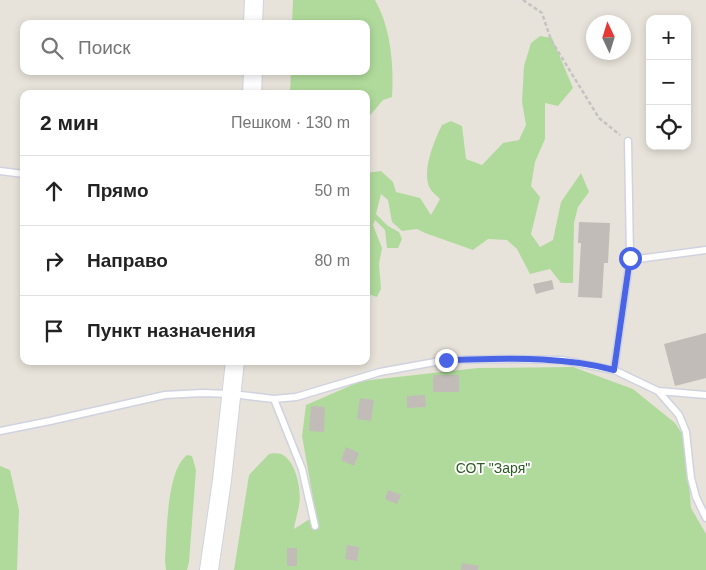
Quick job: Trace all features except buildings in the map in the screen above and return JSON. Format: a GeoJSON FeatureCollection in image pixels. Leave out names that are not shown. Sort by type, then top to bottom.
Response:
{"type":"FeatureCollection","features":[{"type":"Feature","properties":{"kind":"main road"},"geometry":{"type":"LineString","coordinates":[[253,20],[254,0]]}},
{"type":"Feature","properties":{"kind":"main road"},"geometry":{"type":"LineString","coordinates":[[252,90],[253,75]]}},
{"type":"Feature","properties":{"kind":"main road"},"geometry":{"type":"LineString","coordinates":[[209,570],[222,480],[235,365]]}},
{"type":"Feature","properties":{"kind":"lane"},"geometry":{"type":"LineString","coordinates":[[614,370],[630,260],[628,141]]}},
{"type":"Feature","properties":{"kind":"lane"},"geometry":{"type":"LineString","coordinates":[[0,171],[20,174]]}},
{"type":"Feature","properties":{"kind":"lane"},"geometry":{"type":"LineString","coordinates":[[630,260],[706,250]]}},
{"type":"Feature","properties":{"kind":"lane"},"geometry":{"type":"LineString","coordinates":[[0,430],[50,421],[165,395],[202,393],[274,399],[296,397],[380,372],[446,360],[562,360],[614,370],[658,391],[706,395]]}},
{"type":"Feature","properties":{"kind":"lane"},"geometry":{"type":"LineString","coordinates":[[658,391],[679,415],[686,432],[691,478],[696,497],[706,518]]}},
{"type":"Feature","properties":{"kind":"lane"},"geometry":{"type":"LineString","coordinates":[[274,399],[302,469],[315,526]]}},
{"type":"Feature","properties":{"kind":"path"},"geometry":{"type":"LineString","coordinates":[[523,0],[542,13],[551,40],[599,118],[628,141]]}},
{"type":"Feature","properties":{"kind":"green space"},"geometry":{"type":"Polygon","coordinates":[[[293,0],[375,0],[385,22],[388,35],[392,72],[392,97],[383,100],[370,115],[370,90],[290,90],[291,75],[370,75],[370,20],[292,20],[293,0]]]}},
{"type":"Feature","properties":{"kind":"green space"},"geometry":{"type":"Polygon","coordinates":[[[540,36],[552,38],[573,88],[558,106],[545,103],[545,139],[535,162],[531,186],[540,197],[531,234],[540,247],[553,240],[561,202],[581,173],[589,192],[578,207],[574,223],[573,283],[561,283],[550,269],[530,274],[517,249],[507,240],[488,239],[473,250],[417,229],[402,231],[392,222],[388,200],[381,194],[376,214],[388,226],[399,232],[402,239],[398,248],[387,248],[385,230],[375,220],[373,225],[382,248],[379,264],[381,289],[377,297],[370,295],[370,172],[381,171],[393,182],[396,192],[420,198],[431,215],[440,199],[432,191],[428,183],[429,157],[442,125],[451,121],[462,126],[466,159],[482,165],[503,143],[519,140],[526,125],[522,102],[524,66],[531,43],[540,36]]]}},
{"type":"Feature","properties":{"kind":"green space","name":"СОТ \"Заря\""},"geometry":{"type":"Polygon","coordinates":[[[573,367],[633,389],[675,423],[685,438],[691,508],[706,534],[706,570],[234,570],[249,475],[269,454],[281,454],[286,457],[297,477],[300,499],[294,529],[316,515],[302,436],[306,405],[361,381],[478,368],[573,367]]]}},
{"type":"Feature","properties":{"kind":"green space"},"geometry":{"type":"Polygon","coordinates":[[[187,455],[192,456],[196,470],[189,562],[187,570],[166,570],[167,520],[171,489],[180,463],[187,455]]]}},
{"type":"Feature","properties":{"kind":"green space"},"geometry":{"type":"Polygon","coordinates":[[[0,466],[10,470],[19,510],[17,570],[0,570],[0,466]]]}},
{"type":"Feature","properties":{"kind":"route"},"geometry":{"type":"LineString","coordinates":[[446,360],[562,360],[602,366],[614,370],[630,258]]}}]}
